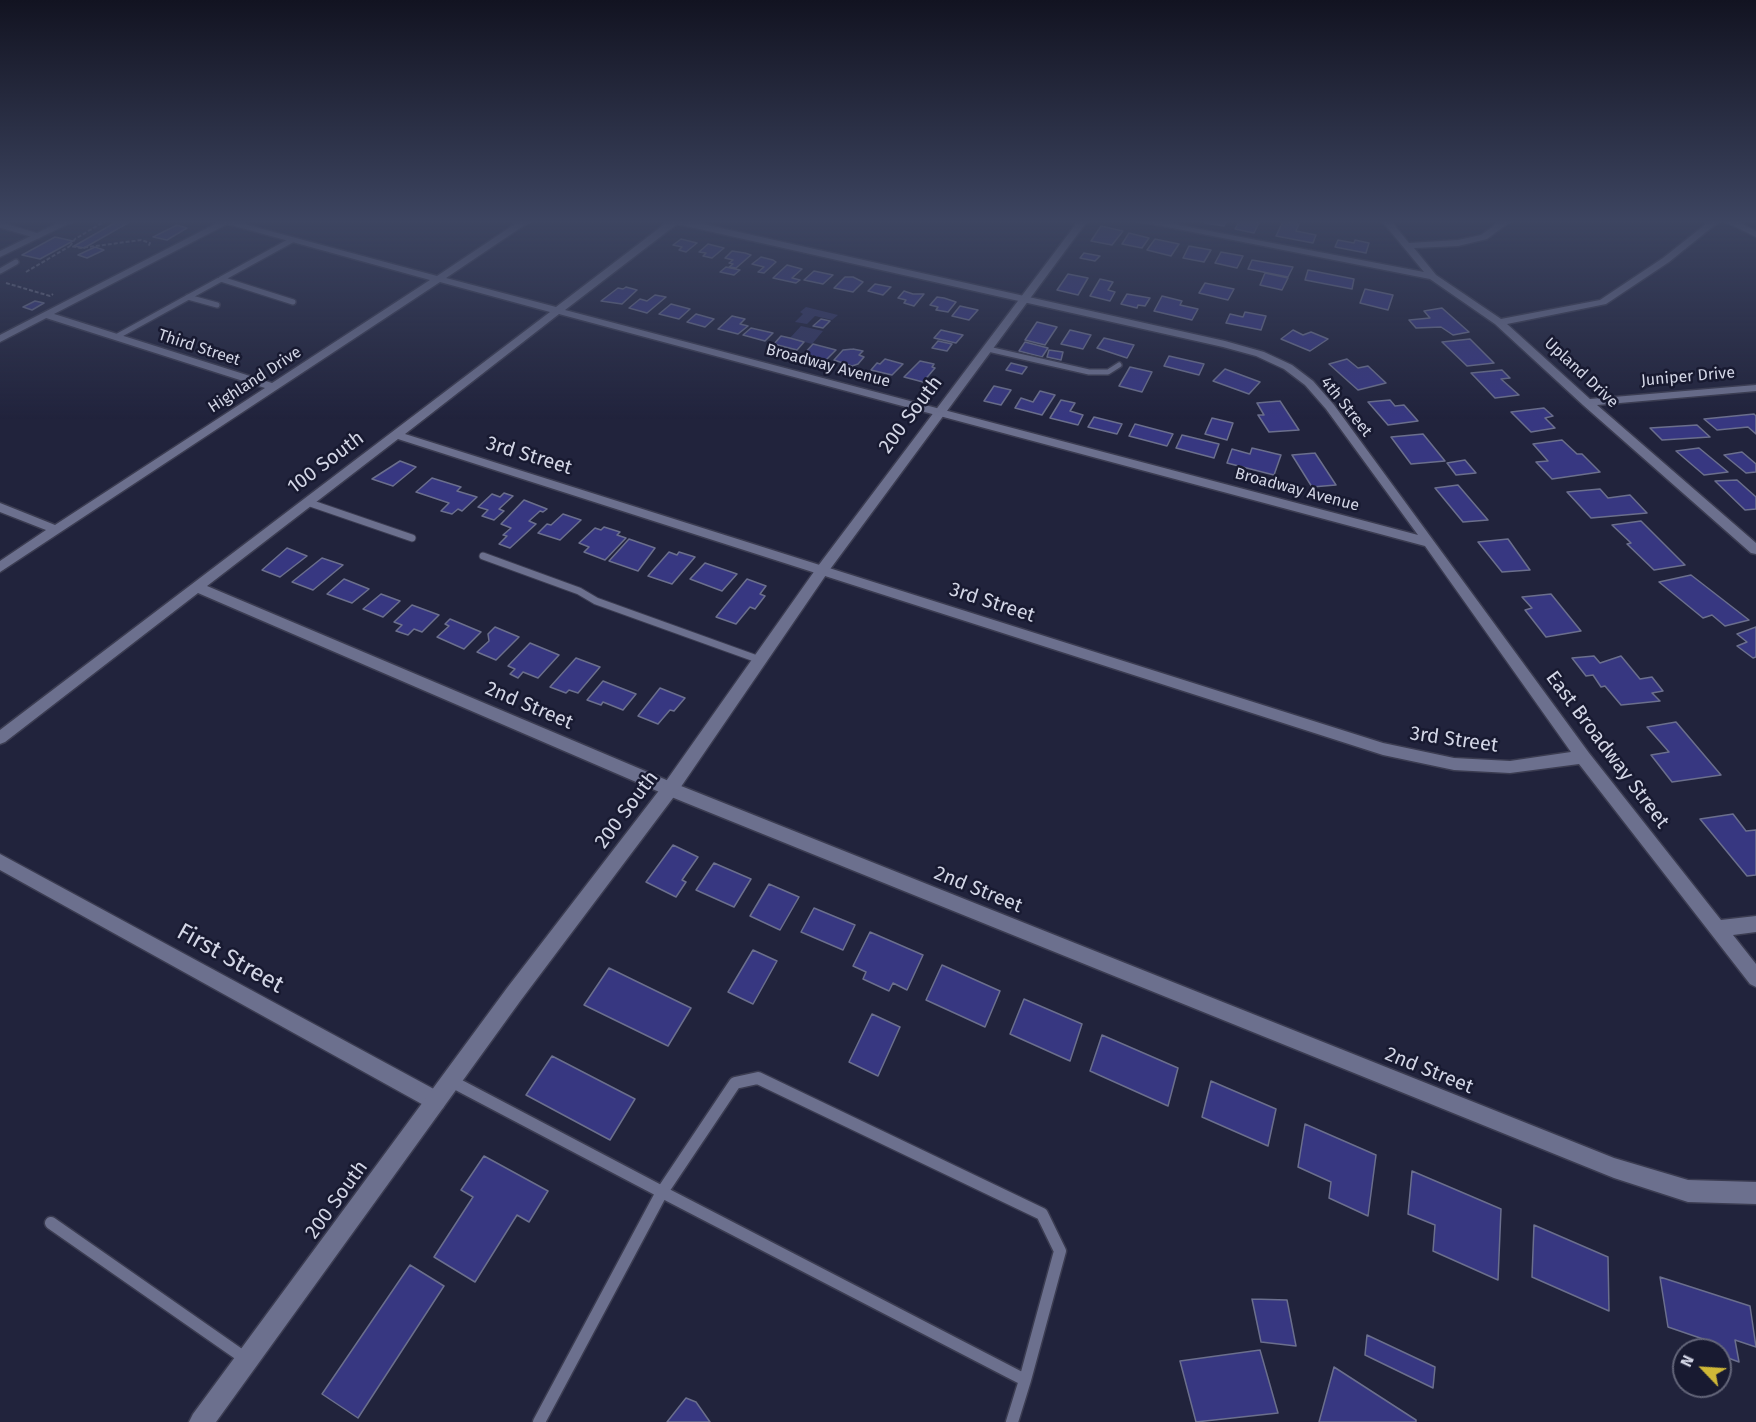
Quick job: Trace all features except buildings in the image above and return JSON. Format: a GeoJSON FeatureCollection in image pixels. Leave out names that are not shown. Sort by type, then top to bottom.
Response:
{"type":"FeatureCollection","features":[{"type":"Feature","properties":{"kind":"street"},"geometry":{"type":"LineString","coordinates":[[0,339],[101,286]]}},
{"type":"Feature","properties":{"kind":"street","name":"Highland Drive"},"geometry":{"type":"LineString","coordinates":[[0,567],[428,286]]}},
{"type":"Feature","properties":{"kind":"street","name":"Broadway Avenue"},"geometry":{"type":"LineString","coordinates":[[466,286],[1430,543]]}},
{"type":"Feature","properties":{"kind":"street","name":"100 South"},"geometry":{"type":"LineString","coordinates":[[0,738],[590,286]]}},
{"type":"Feature","properties":{"kind":"street","name":"4th Street"},"geometry":{"type":"LineString","coordinates":[[966,286],[1225,344],[1260,354],[1288,367],[1309,383],[1330,407],[1430,543]]}},
{"type":"Feature","properties":{"kind":"street","name":"200 South"},"geometry":{"type":"LineString","coordinates":[[201,1422],[451,1080],[670,789],[823,568],[1036,286]]}},
{"type":"Feature","properties":{"kind":"street","name":"Upland Drive"},"geometry":{"type":"LineString","coordinates":[[1447,286],[1499,322],[1532,350],[1587,403],[1756,550]]}},
{"type":"Feature","properties":{"kind":"street"},"geometry":{"type":"LineString","coordinates":[[1499,322],[1603,302],[1626,286]]}},
{"type":"Feature","properties":{"kind":"street","name":"Third Street"},"geometry":{"type":"LineString","coordinates":[[47,315],[274,387]]}},
{"type":"Feature","properties":{"kind":"street","name":"Juniper Drive"},"geometry":{"type":"LineString","coordinates":[[1587,403],[1756,387]]}},
{"type":"Feature","properties":{"kind":"street","name":"3rd Street"},"geometry":{"type":"LineString","coordinates":[[396,435],[823,568],[1383,749],[1454,764],[1510,767],[1583,758]]}},
{"type":"Feature","properties":{"kind":"street"},"geometry":{"type":"LineString","coordinates":[[0,507],[57,530]]}},
{"type":"Feature","properties":{"kind":"street","name":"East Broadway Street"},"geometry":{"type":"LineString","coordinates":[[1430,543],[1583,758],[1756,978]]}},
{"type":"Feature","properties":{"kind":"street","name":"2nd Street"},"geometry":{"type":"LineString","coordinates":[[196,587],[670,789],[1614,1168],[1688,1191],[1756,1193]]}},
{"type":"Feature","properties":{"kind":"street","name":"First Street"},"geometry":{"type":"LineString","coordinates":[[0,861],[436,1101]]}},
{"type":"Feature","properties":{"kind":"street"},"geometry":{"type":"LineString","coordinates":[[1718,928],[1756,924]]}},
{"type":"Feature","properties":{"kind":"lane"},"geometry":{"type":"LineString","coordinates":[[116,337],[208,286]]}},
{"type":"Feature","properties":{"kind":"lane"},"geometry":{"type":"LineString","coordinates":[[244,286],[293,302]]}},
{"type":"Feature","properties":{"kind":"lane"},"geometry":{"type":"LineString","coordinates":[[188,297],[217,305]]}},
{"type":"Feature","properties":{"kind":"lane"},"geometry":{"type":"LineString","coordinates":[[988,349],[1089,372],[1108,372],[1119,365]]}},
{"type":"Feature","properties":{"kind":"lane"},"geometry":{"type":"LineString","coordinates":[[307,502],[412,538]]}},
{"type":"Feature","properties":{"kind":"lane"},"geometry":{"type":"LineString","coordinates":[[483,556],[579,591],[596,601],[760,660]]}},
{"type":"Feature","properties":{"kind":"lane"},"geometry":{"type":"LineString","coordinates":[[539,1422],[662,1192],[735,1083],[758,1078],[1042,1214],[1060,1251],[1012,1422]]}},
{"type":"Feature","properties":{"kind":"lane"},"geometry":{"type":"LineString","coordinates":[[451,1080],[1025,1380]]}},
{"type":"Feature","properties":{"kind":"lane"},"geometry":{"type":"LineString","coordinates":[[51,1223],[246,1359]]}},
{"type":"Feature","properties":{"kind":"path"},"geometry":{"type":"LineString","coordinates":[[17,286],[50,296],[60,290]]}},
{"type":"Feature","properties":{"kind":"shaded area"},"geometry":{"type":"Polygon","coordinates":[[[806,307],[838,315],[832,320],[815,316],[807,324],[795,322],[803,314],[800,312],[806,307]]]}},
{"type":"Feature","properties":{"kind":"shaded area"},"geometry":{"type":"Polygon","coordinates":[[[801,326],[823,331],[812,344],[790,338],[801,326]]]}}]}
